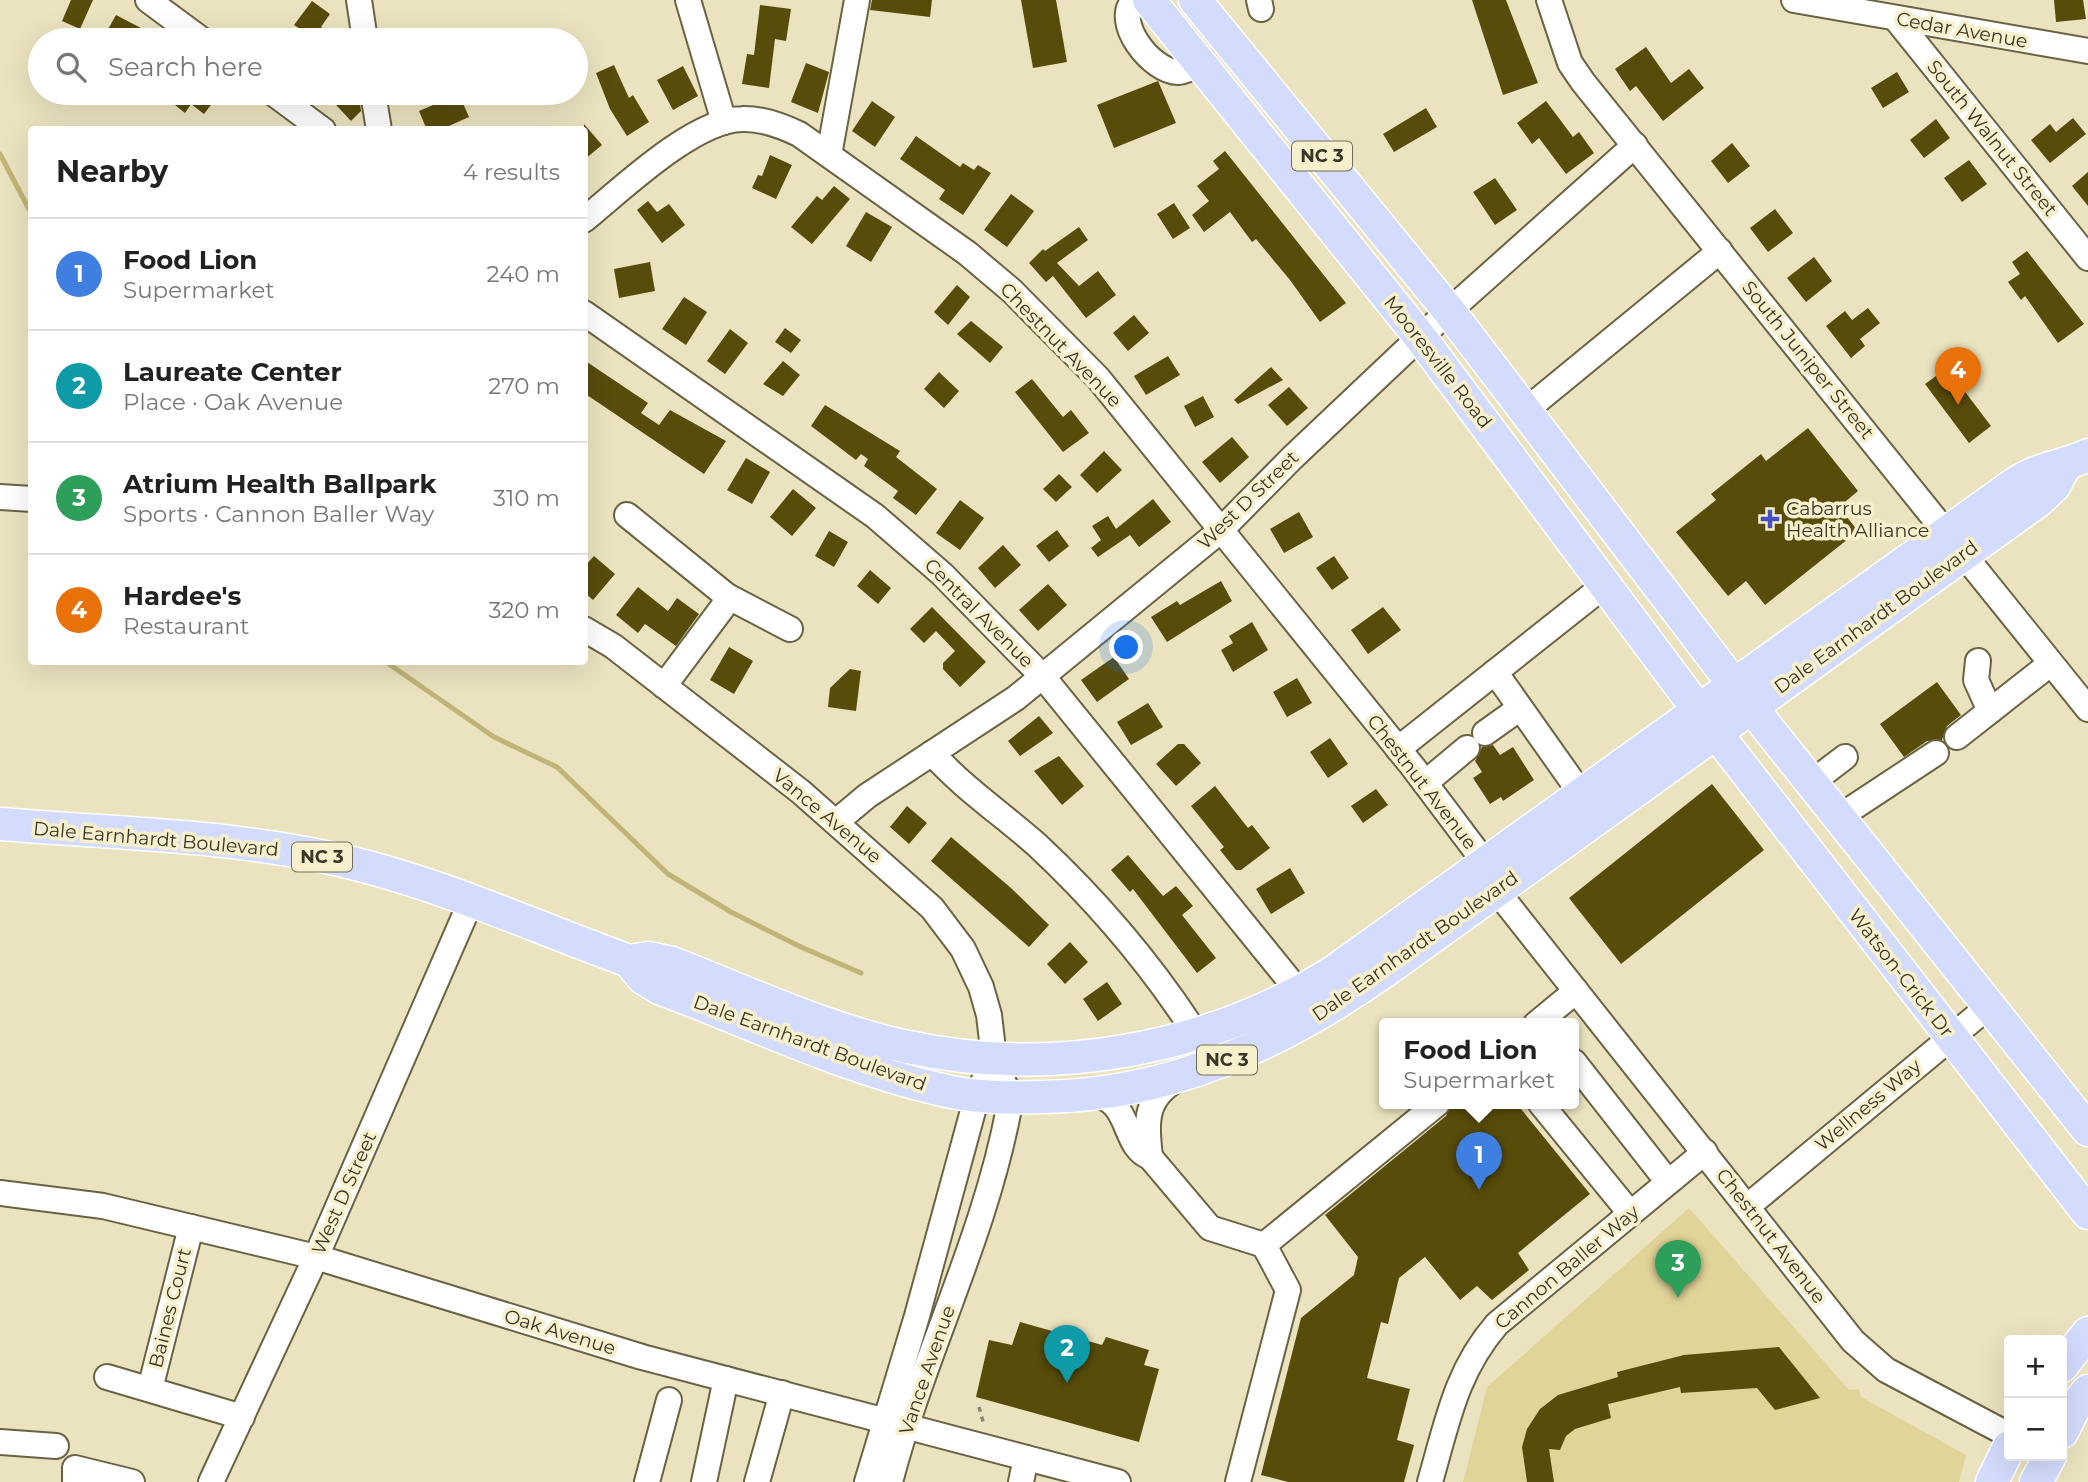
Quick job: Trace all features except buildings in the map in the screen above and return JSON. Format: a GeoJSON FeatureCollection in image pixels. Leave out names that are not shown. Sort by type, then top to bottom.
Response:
{"type":"FeatureCollection","features":[{"type":"Feature","properties":{"kind":"main road","name":"Mooresville Road"},"geometry":{"type":"LineString","coordinates":[[1149,0],[1420,337],[1707,722]]}},
{"type":"Feature","properties":{"kind":"main road","name":"Mooresville Road"},"geometry":{"type":"LineString","coordinates":[[1195,0],[1449,311],[1742,696]]}},
{"type":"Feature","properties":{"kind":"main road","name":"Dale Earnhardt Boulevard"},"geometry":{"type":"LineString","coordinates":[[629,961],[648,958],[672,963],[876,1039],[941,1053],[994,1058],[1099,1055],[1196,1034],[1247,1016],[1299,992],[1491,877],[1956,543],[2043,497],[2077,460]]}},
{"type":"Feature","properties":{"kind":"main road"},"geometry":{"type":"LineString","coordinates":[[1742,696],[2088,1130]]}},
{"type":"Feature","properties":{"kind":"main road","name":"Dale Earnhardt Boulevard"},"geometry":{"type":"LineString","coordinates":[[0,824],[243,845],[307,854],[363,866],[471,901],[629,961],[643,978],[659,988],[876,1071],[940,1090],[976,1096],[1010,1098],[1090,1094],[1181,1077],[1243,1054],[1311,1019],[1372,980],[1582,795],[1707,722]]}},
{"type":"Feature","properties":{"kind":"main road","name":"Watson-Crick Dr"},"geometry":{"type":"LineString","coordinates":[[1707,722],[2088,1213]]}},
{"type":"Feature","properties":{"kind":"main road"},"geometry":{"type":"LineString","coordinates":[[2067,1360],[2088,1333]]}},
{"type":"Feature","properties":{"kind":"main road"},"geometry":{"type":"LineString","coordinates":[[2067,1421],[2088,1391]]}},
{"type":"Feature","properties":{"kind":"main road"},"geometry":{"type":"LineString","coordinates":[[1992,1482],[2004,1457]]}},
{"type":"Feature","properties":{"kind":"street"},"geometry":{"type":"LineString","coordinates":[[359,0],[363,28]]}},
{"type":"Feature","properties":{"kind":"street"},"geometry":{"type":"LineString","coordinates":[[688,0],[724,122]]}},
{"type":"Feature","properties":{"kind":"street"},"geometry":{"type":"LineString","coordinates":[[829,155],[857,0]]}},
{"type":"Feature","properties":{"kind":"street"},"geometry":{"type":"LineString","coordinates":[[1135,0],[1128,6],[1125,15],[1127,24],[1151,61],[1163,69],[1179,72],[1200,64]]}},
{"type":"Feature","properties":{"kind":"street","name":"South Juniper Street"},"geometry":{"type":"LineString","coordinates":[[1549,0],[1570,62],[2088,709]]}},
{"type":"Feature","properties":{"kind":"street","name":"Cedar Avenue"},"geometry":{"type":"LineString","coordinates":[[1794,0],[2088,51]]}},
{"type":"Feature","properties":{"kind":"street"},"geometry":{"type":"LineString","coordinates":[[154,2],[187,28]]}},
{"type":"Feature","properties":{"kind":"street","name":"South Walnut Street"},"geometry":{"type":"LineString","coordinates":[[1896,19],[2088,258]]}},
{"type":"Feature","properties":{"kind":"street"},"geometry":{"type":"LineString","coordinates":[[289,105],[318,126]]}},
{"type":"Feature","properties":{"kind":"street"},"geometry":{"type":"LineString","coordinates":[[375,105],[378,126]]}},
{"type":"Feature","properties":{"kind":"street","name":"Chestnut Avenue"},"geometry":{"type":"LineString","coordinates":[[588,217],[687,140],[724,122],[742,119],[779,125],[829,155],[967,253],[1012,292],[1098,378],[1425,783],[1576,991],[1853,1341],[1886,1370],[2004,1432]]}},
{"type":"Feature","properties":{"kind":"street","name":"West D Street"},"geometry":{"type":"LineString","coordinates":[[836,822],[867,796],[1044,678],[1220,531],[1292,458],[1420,337],[1635,145]]}},
{"type":"Feature","properties":{"kind":"street"},"geometry":{"type":"LineString","coordinates":[[1525,411],[1720,251]]}},
{"type":"Feature","properties":{"kind":"street","name":"Central Avenue"},"geometry":{"type":"LineString","coordinates":[[588,316],[875,516],[942,574],[1044,678],[1299,992]]}},
{"type":"Feature","properties":{"kind":"street"},"geometry":{"type":"LineString","coordinates":[[0,497],[28,499]]}},
{"type":"Feature","properties":{"kind":"street"},"geometry":{"type":"LineString","coordinates":[[627,514],[727,596],[790,629]]}},
{"type":"Feature","properties":{"kind":"street"},"geometry":{"type":"LineString","coordinates":[[1398,749],[1605,585]]}},
{"type":"Feature","properties":{"kind":"street"},"geometry":{"type":"LineString","coordinates":[[664,686],[723,607],[727,596]]}},
{"type":"Feature","properties":{"kind":"street","name":"Vance Avenue"},"geometry":{"type":"LineString","coordinates":[[588,631],[613,646],[836,822],[932,908],[963,949],[986,1001],[994,1058],[1010,1098],[978,1225],[896,1423],[867,1482]]}},
{"type":"Feature","properties":{"kind":"street"},"geometry":{"type":"LineString","coordinates":[[1978,662],[1976,680],[1990,711]]}},
{"type":"Feature","properties":{"kind":"street"},"geometry":{"type":"LineString","coordinates":[[1957,737],[2050,664]]}},
{"type":"Feature","properties":{"kind":"street"},"geometry":{"type":"LineString","coordinates":[[1494,672],[1582,795]]}},
{"type":"Feature","properties":{"kind":"street"},"geometry":{"type":"LineString","coordinates":[[1425,783],[1520,708]]}},
{"type":"Feature","properties":{"kind":"street"},"geometry":{"type":"LineString","coordinates":[[932,753],[954,777],[1038,847],[1105,916],[1196,1034]]}},
{"type":"Feature","properties":{"kind":"street"},"geometry":{"type":"LineString","coordinates":[[1839,817],[1936,753]]}},
{"type":"Feature","properties":{"kind":"street"},"geometry":{"type":"LineString","coordinates":[[1811,783],[1845,757]]}},
{"type":"Feature","properties":{"kind":"street","name":"West D Street"},"geometry":{"type":"LineString","coordinates":[[211,1482],[316,1257],[471,901]]}},
{"type":"Feature","properties":{"kind":"street"},"geometry":{"type":"LineString","coordinates":[[1545,1018],[1576,991]]}},
{"type":"Feature","properties":{"kind":"street","name":"Wellness Way"},"geometry":{"type":"LineString","coordinates":[[1748,1206],[1989,1006]]}},
{"type":"Feature","properties":{"kind":"street","name":"Vance Avenue"},"geometry":{"type":"LineString","coordinates":[[890,1482],[896,1423],[918,1316],[976,1096],[994,1058]]}},
{"type":"Feature","properties":{"kind":"street"},"geometry":{"type":"LineString","coordinates":[[1579,1070],[1668,1182]]}},
{"type":"Feature","properties":{"kind":"street"},"geometry":{"type":"LineString","coordinates":[[1150,1157],[1146,1136],[1150,1111],[1160,1093],[1181,1077]]}},
{"type":"Feature","properties":{"kind":"street"},"geometry":{"type":"LineString","coordinates":[[1090,1094],[1105,1097],[1115,1105],[1140,1149],[1150,1157],[1210,1228],[1264,1245],[1288,1290],[1238,1482]]}},
{"type":"Feature","properties":{"kind":"street"},"geometry":{"type":"LineString","coordinates":[[1264,1245],[1431,1109]]}},
{"type":"Feature","properties":{"kind":"street"},"geometry":{"type":"LineString","coordinates":[[1545,1109],[1630,1213]]}},
{"type":"Feature","properties":{"kind":"street","name":"Cannon Baller Way"},"geometry":{"type":"LineString","coordinates":[[1430,1482],[1459,1382],[1479,1344],[1497,1324],[1705,1152]]}},
{"type":"Feature","properties":{"kind":"street","name":"Oak Avenue"},"geometry":{"type":"LineString","coordinates":[[1,1200],[103,1206],[316,1257],[520,1321],[726,1379],[1118,1482]]}},
{"type":"Feature","properties":{"kind":"street","name":"Baines Court"},"geometry":{"type":"LineString","coordinates":[[150,1390],[191,1227]]}},
{"type":"Feature","properties":{"kind":"street"},"geometry":{"type":"LineString","coordinates":[[107,1377],[243,1417]]}},
{"type":"Feature","properties":{"kind":"street"},"geometry":{"type":"LineString","coordinates":[[704,1482],[726,1379]]}},
{"type":"Feature","properties":{"kind":"street"},"geometry":{"type":"LineString","coordinates":[[757,1482],[782,1393]]}},
{"type":"Feature","properties":{"kind":"street"},"geometry":{"type":"LineString","coordinates":[[647,1482],[669,1400]]}},
{"type":"Feature","properties":{"kind":"street"},"geometry":{"type":"LineString","coordinates":[[0,1442],[57,1446]]}},
{"type":"Feature","properties":{"kind":"street"},"geometry":{"type":"LineString","coordinates":[[1021,1482],[1026,1458]]}},
{"type":"Feature","properties":{"kind":"street"},"geometry":{"type":"LineString","coordinates":[[75,1482],[75,1468],[132,1482]]}},
{"type":"Feature","properties":{"kind":"shaded area"},"geometry":{"type":"Polygon","coordinates":[[[1689,1208],[1849,1390],[1859,1389],[1861,1397],[1966,1455],[1959,1482],[1463,1482],[1487,1387],[1689,1208]]]}},
{"type":"Feature","properties":{"kind":"waterway"},"geometry":{"type":"LineString","coordinates":[[0,154],[28,207]]}},
{"type":"Feature","properties":{"kind":"waterway"},"geometry":{"type":"LineString","coordinates":[[390,665],[494,737],[557,767],[668,874],[731,912],[861,973]]}},
{"type":"Feature","properties":{"kind":"place","name":"Hardee's"},"geometry":{"type":"Point","coordinates":[1958,405]}},
{"type":"Feature","properties":{"kind":"place","name":"Cabarrus Health Alliance"},"geometry":{"type":"Point","coordinates":[1770,519]}},
{"type":"Feature","properties":{"kind":"place","name":"Food Lion"},"geometry":{"type":"Point","coordinates":[1479,1190]}},
{"type":"Feature","properties":{"kind":"place","name":"Atrium Health Ballpark"},"geometry":{"type":"Point","coordinates":[1678,1298]}},
{"type":"Feature","properties":{"kind":"place","name":"Laureate Center"},"geometry":{"type":"Point","coordinates":[1067,1383]}}]}
